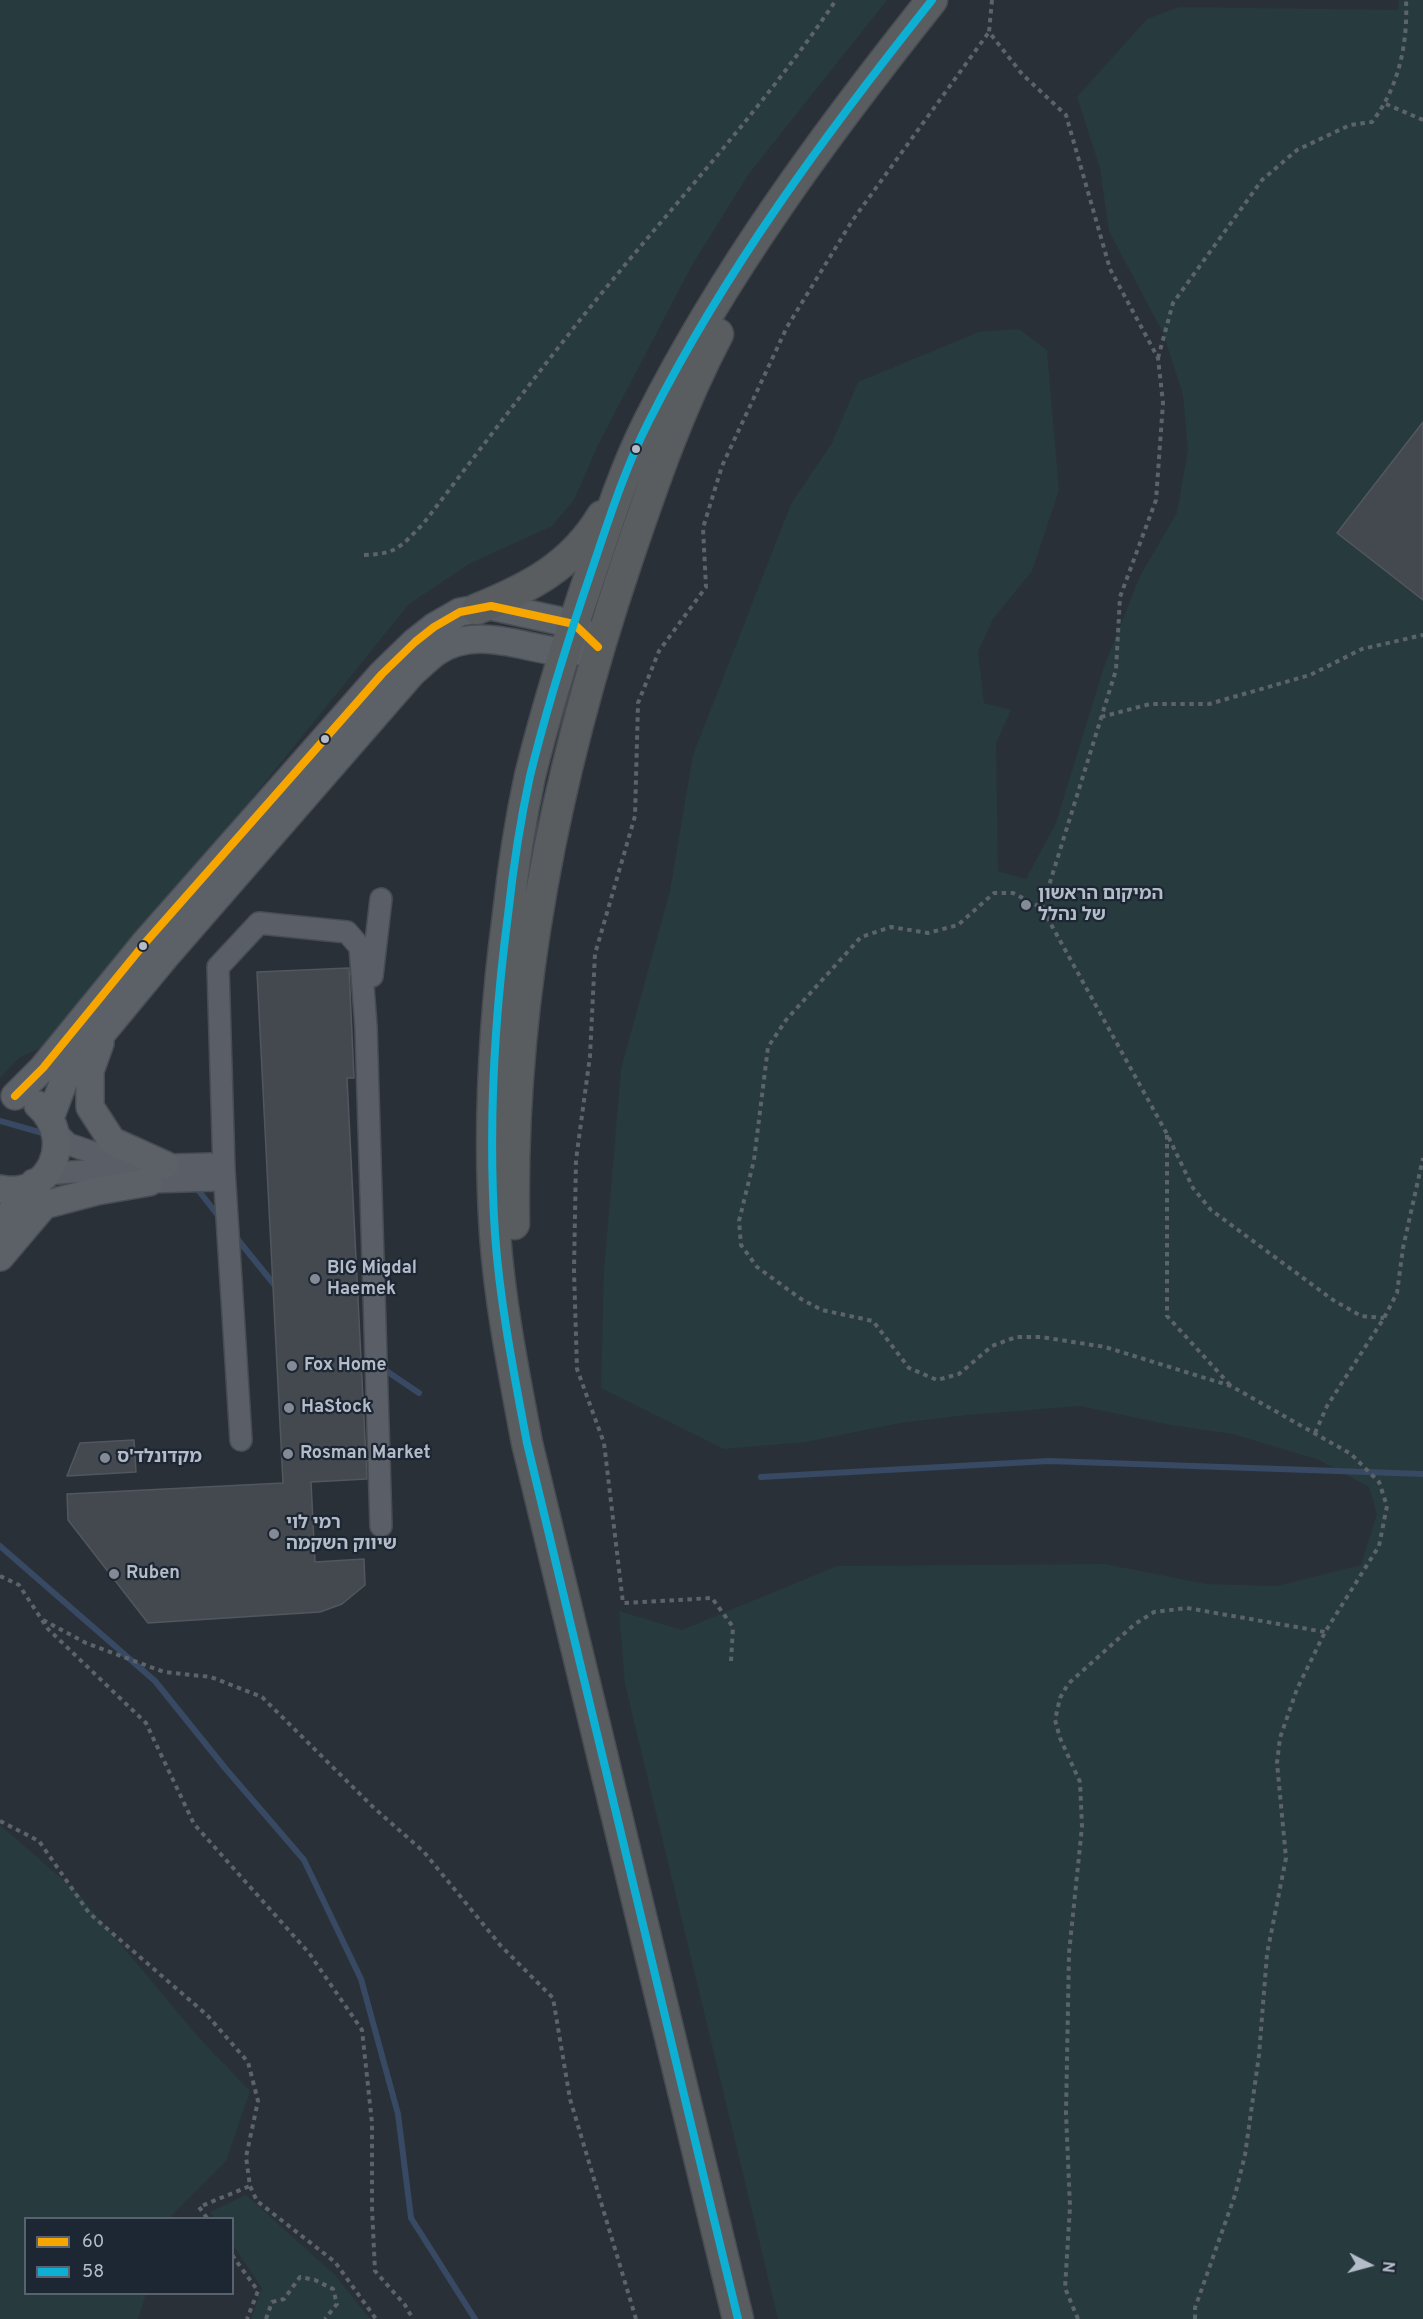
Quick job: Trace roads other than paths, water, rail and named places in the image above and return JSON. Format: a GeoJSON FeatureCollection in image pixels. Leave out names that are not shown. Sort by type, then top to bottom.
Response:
{"type":"FeatureCollection","features":[{"type":"Feature","properties":{"kind":"highway"},"geometry":{"type":"LineString","coordinates":[[738,2319],[527,1443],[505,1324],[495,1238],[490,1143],[499,979],[514,866],[530,778],[564,653],[629,469],[647,425],[724,288],[827,137],[932,0]]}},
{"type":"Feature","properties":{"kind":"highway"},"geometry":{"type":"LineString","coordinates":[[527,1443],[515,1298],[513,1191],[525,998],[552,838],[598,647],[670,440],[703,364],[827,137]]}},
{"type":"Feature","properties":{"kind":"highway"},"geometry":{"type":"LineString","coordinates":[[477,609],[519,592],[551,572],[576,550],[594,528],[629,469]]}},
{"type":"Feature","properties":{"kind":"main road"},"geometry":{"type":"LineString","coordinates":[[7,1097],[43,1068],[145,943],[382,674],[434,627],[460,612],[491,606],[574,624],[598,647]]}},
{"type":"Feature","properties":{"kind":"main road"},"geometry":{"type":"LineString","coordinates":[[0,1229],[40,1179],[56,1154],[53,1125],[66,1078],[165,957],[404,681],[437,651],[456,643],[479,639],[502,640],[564,653],[598,647]]}},
{"type":"Feature","properties":{"kind":"main road"},"geometry":{"type":"LineString","coordinates":[[105,1031],[90,1071],[90,1107],[112,1141],[157,1174]]}},
{"type":"Feature","properties":{"kind":"main road"},"geometry":{"type":"LineString","coordinates":[[7,1097],[38,1105],[53,1125]]}},
{"type":"Feature","properties":{"kind":"main road"},"geometry":{"type":"LineString","coordinates":[[0,1257],[44,1206],[157,1174]]}},
{"type":"Feature","properties":{"kind":"main road"},"geometry":{"type":"LineString","coordinates":[[0,1188],[13,1190],[40,1179]]}},
{"type":"Feature","properties":{"kind":"street"},"geometry":{"type":"LineString","coordinates":[[366,1027],[381,899]]}},
{"type":"Feature","properties":{"kind":"street"},"geometry":{"type":"LineString","coordinates":[[241,1440],[224,1170],[218,967],[259,923],[346,932],[360,947],[366,1027],[381,1526]]}},
{"type":"Feature","properties":{"kind":"street"},"geometry":{"type":"LineString","coordinates":[[53,1125],[68,1144],[157,1174]]}},
{"type":"Feature","properties":{"kind":"street"},"geometry":{"type":"LineString","coordinates":[[40,1179],[86,1171],[157,1174],[218,1180],[224,1170]]}},
{"type":"Feature","properties":{"kind":"waterway"},"geometry":{"type":"LineString","coordinates":[[0,1121],[46,1134]]}},
{"type":"Feature","properties":{"kind":"waterway"},"geometry":{"type":"LineString","coordinates":[[195,1186],[220,1218]]}},
{"type":"Feature","properties":{"kind":"waterway"},"geometry":{"type":"LineString","coordinates":[[234,1235],[277,1288]]}},
{"type":"Feature","properties":{"kind":"waterway"},"geometry":{"type":"LineString","coordinates":[[382,1368],[419,1393]]}},
{"type":"Feature","properties":{"kind":"waterway"},"geometry":{"type":"LineString","coordinates":[[761,1477],[1049,1461],[1423,1474]]}},
{"type":"Feature","properties":{"kind":"waterway"},"geometry":{"type":"LineString","coordinates":[[0,1546],[155,1681],[225,1768],[304,1860],[361,1979],[398,2114],[411,2218],[475,2319]]}},
{"type":"Feature","properties":{"kind":"place","name":"המיקום הראשון של נהלל"},"geometry":{"type":"Point","coordinates":[1026,905]}},
{"type":"Feature","properties":{"kind":"place","name":"BIG Migdal Haemek"},"geometry":{"type":"Point","coordinates":[315,1279]}},
{"type":"Feature","properties":{"kind":"place","name":"Fox Home"},"geometry":{"type":"Point","coordinates":[292,1366]}},
{"type":"Feature","properties":{"kind":"place","name":"HaStock"},"geometry":{"type":"Point","coordinates":[289,1408]}},
{"type":"Feature","properties":{"kind":"place","name":"Rosman Market"},"geometry":{"type":"Point","coordinates":[288,1454]}},
{"type":"Feature","properties":{"kind":"place","name":"מקדונלד'ס"},"geometry":{"type":"Point","coordinates":[105,1458]}},
{"type":"Feature","properties":{"kind":"place","name":"רמי לוי שיווק השקמה"},"geometry":{"type":"Point","coordinates":[274,1534]}},
{"type":"Feature","properties":{"kind":"place","name":"Ruben"},"geometry":{"type":"Point","coordinates":[114,1574]}}]}
